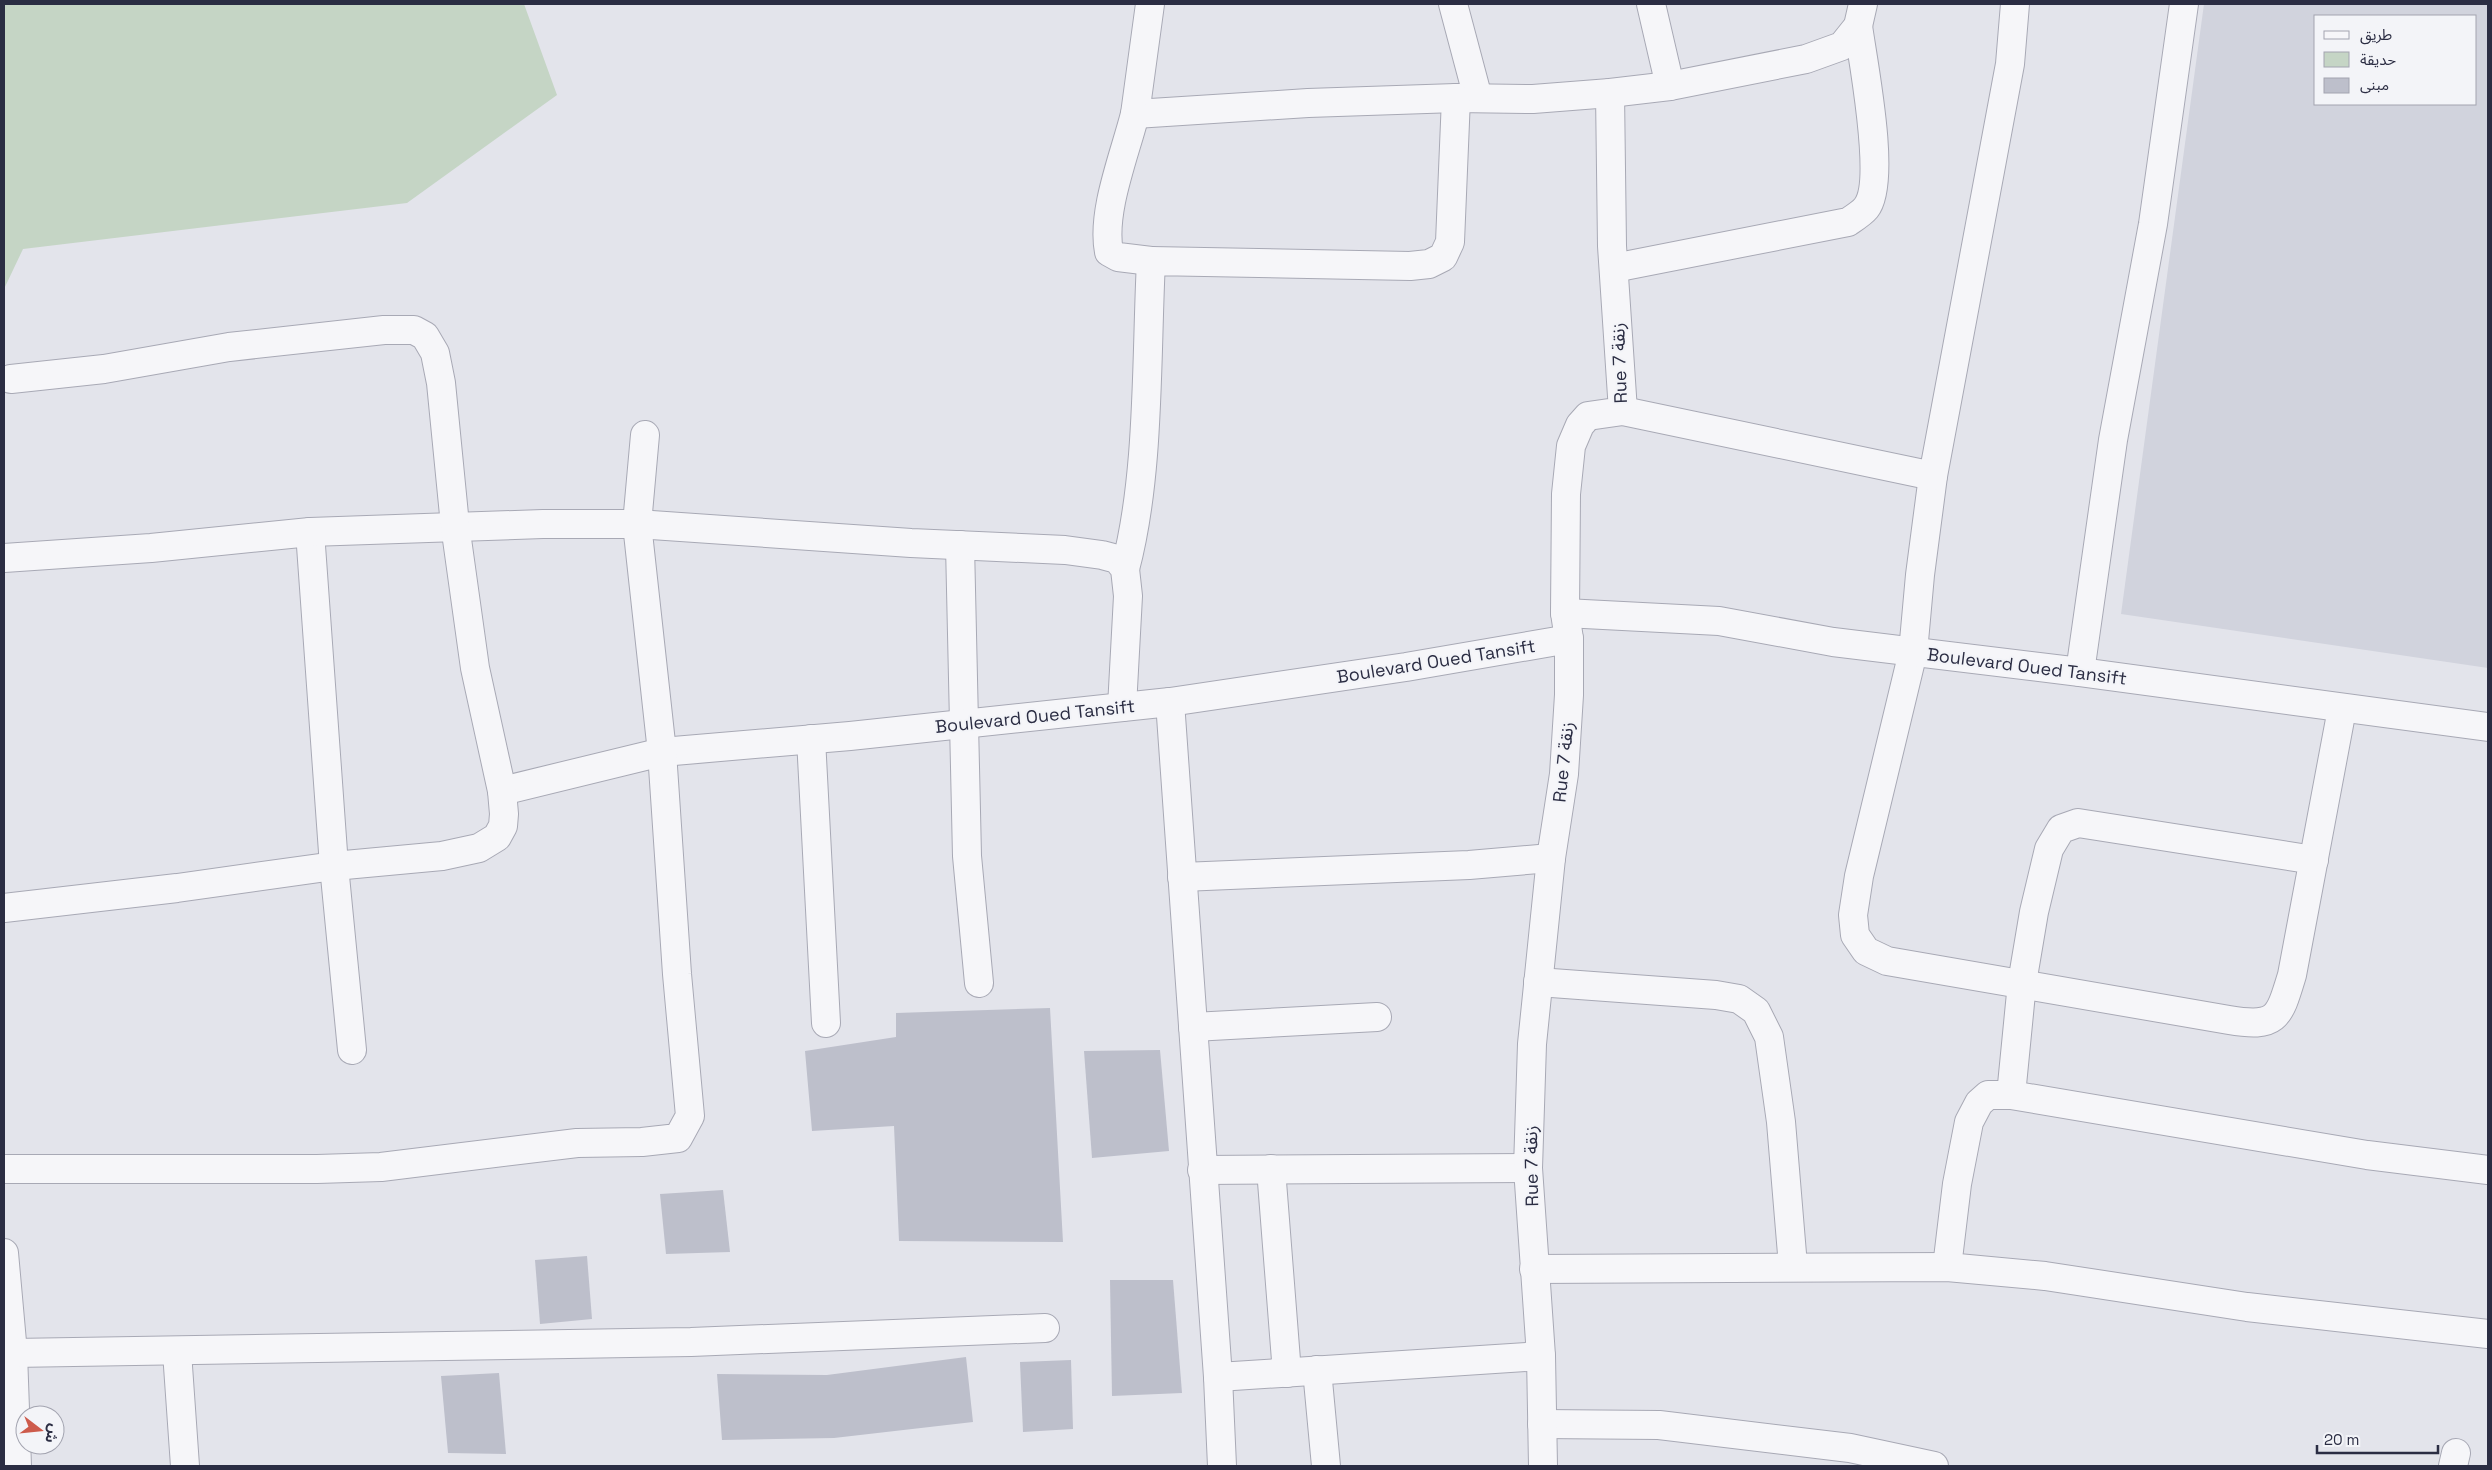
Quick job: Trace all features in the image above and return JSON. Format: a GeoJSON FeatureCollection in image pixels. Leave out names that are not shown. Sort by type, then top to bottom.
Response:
{"type":"FeatureCollection","features":[{"type":"Feature","properties":{"kind":"street"},"geometry":{"type":"LineString","coordinates":[[1150,4],[1135,114],[1115,190],[1107,240],[1109,252],[1118,256],[1151,261],[1377,267],[1429,264],[1443,257],[1450,242],[1467,98],[1453,4]]}},
{"type":"Feature","properties":{"kind":"street"},"geometry":{"type":"LineString","coordinates":[[1651,4],[1670,86]]}},
{"type":"Feature","properties":{"kind":"street"},"geometry":{"type":"LineString","coordinates":[[2014,4],[2010,64],[1933,476],[1920,575],[1913,652],[1859,876],[1852,915],[1855,935],[1866,951],[1887,961],[2246,1023],[2254,1024],[2269,1020],[2281,1010],[2292,975],[2342,708]]}},
{"type":"Feature","properties":{"kind":"street"},"geometry":{"type":"LineString","coordinates":[[2080,672],[2113,440],[2153,224],[2184,4]]}},
{"type":"Feature","properties":{"kind":"street"},"geometry":{"type":"LineString","coordinates":[[1135,114],[1308,103],[1467,98],[1533,99],[1670,86],[1806,60],[1842,46],[1860,15]]}},
{"type":"Feature","properties":{"kind":"street"},"geometry":{"type":"LineString","coordinates":[[1614,268],[1848,222],[1867,208],[1874,186],[1874,148],[1860,15]]}},
{"type":"Feature","properties":{"kind":"street","name":"Rue 7 زنقة"},"geometry":{"type":"LineString","coordinates":[[1543,1466],[1541,1356],[1528,1168],[1532,1044],[1551,858],[1564,774],[1569,695],[1566,494],[1571,446],[1580,425],[1588,416],[1624,411],[1614,268],[1610,93]]}},
{"type":"Feature","properties":{"kind":"street"},"geometry":{"type":"LineString","coordinates":[[1122,707],[1128,596],[1125,569],[1133,538],[1144,431],[1151,261]]}},
{"type":"Feature","properties":{"kind":"street"},"geometry":{"type":"LineString","coordinates":[[4,908],[177,888],[334,866],[442,856],[479,848],[497,837],[503,826],[504,814],[502,791],[475,668],[454,525],[441,383],[436,360],[425,336],[414,330],[384,330],[229,347],[104,369],[11,379]]}},
{"type":"Feature","properties":{"kind":"street"},"geometry":{"type":"LineString","coordinates":[[1624,411],[1933,476]]}},
{"type":"Feature","properties":{"kind":"street"},"geometry":{"type":"LineString","coordinates":[[4,1169],[317,1170],[381,1167],[577,1143],[642,1142],[678,1138],[690,1116],[677,974],[662,752],[637,524],[644,435]]}},
{"type":"Feature","properties":{"kind":"street"},"geometry":{"type":"LineString","coordinates":[[4,558],[151,548],[310,532],[454,525],[637,524],[1064,550],[1117,559],[1125,569]]}},
{"type":"Feature","properties":{"kind":"street"},"geometry":{"type":"LineString","coordinates":[[310,532],[334,866],[352,1050]]}},
{"type":"Feature","properties":{"kind":"street"},"geometry":{"type":"LineString","coordinates":[[960,545],[967,856],[979,983]]}},
{"type":"Feature","properties":{"kind":"street","name":"Boulevard Oued Tansift"},"geometry":{"type":"LineString","coordinates":[[502,791],[662,752],[811,739],[1170,702],[1406,667],[1567,626],[1719,621],[1833,642],[2080,672],[2488,727]]}},
{"type":"Feature","properties":{"kind":"street"},"geometry":{"type":"LineString","coordinates":[[1170,702],[1218,1377],[1222,1466]]}},
{"type":"Feature","properties":{"kind":"street"},"geometry":{"type":"LineString","coordinates":[[811,739],[826,1023]]}},
{"type":"Feature","properties":{"kind":"street"},"geometry":{"type":"LineString","coordinates":[[2011,1095],[2022,983],[2034,912],[2049,849],[2061,829],[2078,823],[2314,860]]}},
{"type":"Feature","properties":{"kind":"street"},"geometry":{"type":"LineString","coordinates":[[1182,877],[1470,864],[1551,858]]}},
{"type":"Feature","properties":{"kind":"street"},"geometry":{"type":"LineString","coordinates":[[1538,982],[1716,995],[1739,999],[1756,1011],[1769,1037],[1781,1122],[1793,1266]]}},
{"type":"Feature","properties":{"kind":"street"},"geometry":{"type":"LineString","coordinates":[[1193,1027],[1377,1017]]}},
{"type":"Feature","properties":{"kind":"street"},"geometry":{"type":"LineString","coordinates":[[1947,1267],[1957,1184],[1969,1122],[1979,1103],[1988,1095],[2011,1095],[2367,1155],[2488,1170]]}},
{"type":"Feature","properties":{"kind":"street"},"geometry":{"type":"LineString","coordinates":[[1202,1170],[1528,1168]]}},
{"type":"Feature","properties":{"kind":"street"},"geometry":{"type":"LineString","coordinates":[[1271,1169],[1287,1373]]}},
{"type":"Feature","properties":{"kind":"street"},"geometry":{"type":"LineString","coordinates":[[4,1253],[13,1353],[17,1466]]}},
{"type":"Feature","properties":{"kind":"street"},"geometry":{"type":"LineString","coordinates":[[1534,1269],[1793,1266],[1947,1267],[2045,1276],[2247,1307],[2488,1334]]}},
{"type":"Feature","properties":{"kind":"street"},"geometry":{"type":"LineString","coordinates":[[13,1353],[177,1352],[701,1342],[1045,1328]]}},
{"type":"Feature","properties":{"kind":"street"},"geometry":{"type":"LineString","coordinates":[[177,1352],[185,1466]]}},
{"type":"Feature","properties":{"kind":"street"},"geometry":{"type":"LineString","coordinates":[[1218,1377],[1541,1356]]}},
{"type":"Feature","properties":{"kind":"street"},"geometry":{"type":"LineString","coordinates":[[1317,1370],[1326,1466]]}},
{"type":"Feature","properties":{"kind":"street"},"geometry":{"type":"LineString","coordinates":[[1542,1424],[1659,1425],[1850,1448],[1934,1466]]}},
{"type":"Feature","properties":{"kind":"shaded area"},"geometry":{"type":"Polygon","coordinates":[[[2204,4],[2488,4],[2488,668],[2121,614],[2204,4]]]}},
{"type":"Feature","properties":{"kind":"green space"},"geometry":{"type":"Polygon","coordinates":[[[4,4],[524,4],[557,95],[407,203],[23,249],[4,289],[4,4]]]}},
{"type":"Feature","properties":{"kind":"building"},"geometry":{"type":"Polygon","coordinates":[[[1050,1008],[1063,1242],[899,1241],[894,1126],[812,1131],[805,1051],[896,1037],[896,1013],[1050,1008]]]}},
{"type":"Feature","properties":{"kind":"building"},"geometry":{"type":"Polygon","coordinates":[[[1160,1050],[1169,1151],[1092,1158],[1084,1051],[1160,1050]]]}},
{"type":"Feature","properties":{"kind":"building"},"geometry":{"type":"Polygon","coordinates":[[[723,1190],[730,1252],[666,1254],[660,1194],[723,1190]]]}},
{"type":"Feature","properties":{"kind":"building"},"geometry":{"type":"Polygon","coordinates":[[[587,1256],[592,1319],[540,1324],[535,1260],[587,1256]]]}},
{"type":"Feature","properties":{"kind":"building"},"geometry":{"type":"Polygon","coordinates":[[[1110,1280],[1173,1280],[1182,1393],[1112,1396],[1110,1280]]]}},
{"type":"Feature","properties":{"kind":"building"},"geometry":{"type":"Polygon","coordinates":[[[966,1357],[973,1422],[834,1438],[722,1440],[717,1374],[827,1375],[966,1357]]]}},
{"type":"Feature","properties":{"kind":"building"},"geometry":{"type":"Polygon","coordinates":[[[1071,1360],[1073,1429],[1023,1432],[1020,1362],[1071,1360]]]}},
{"type":"Feature","properties":{"kind":"building"},"geometry":{"type":"Polygon","coordinates":[[[499,1373],[506,1454],[448,1453],[441,1376],[499,1373]]]}}]}
